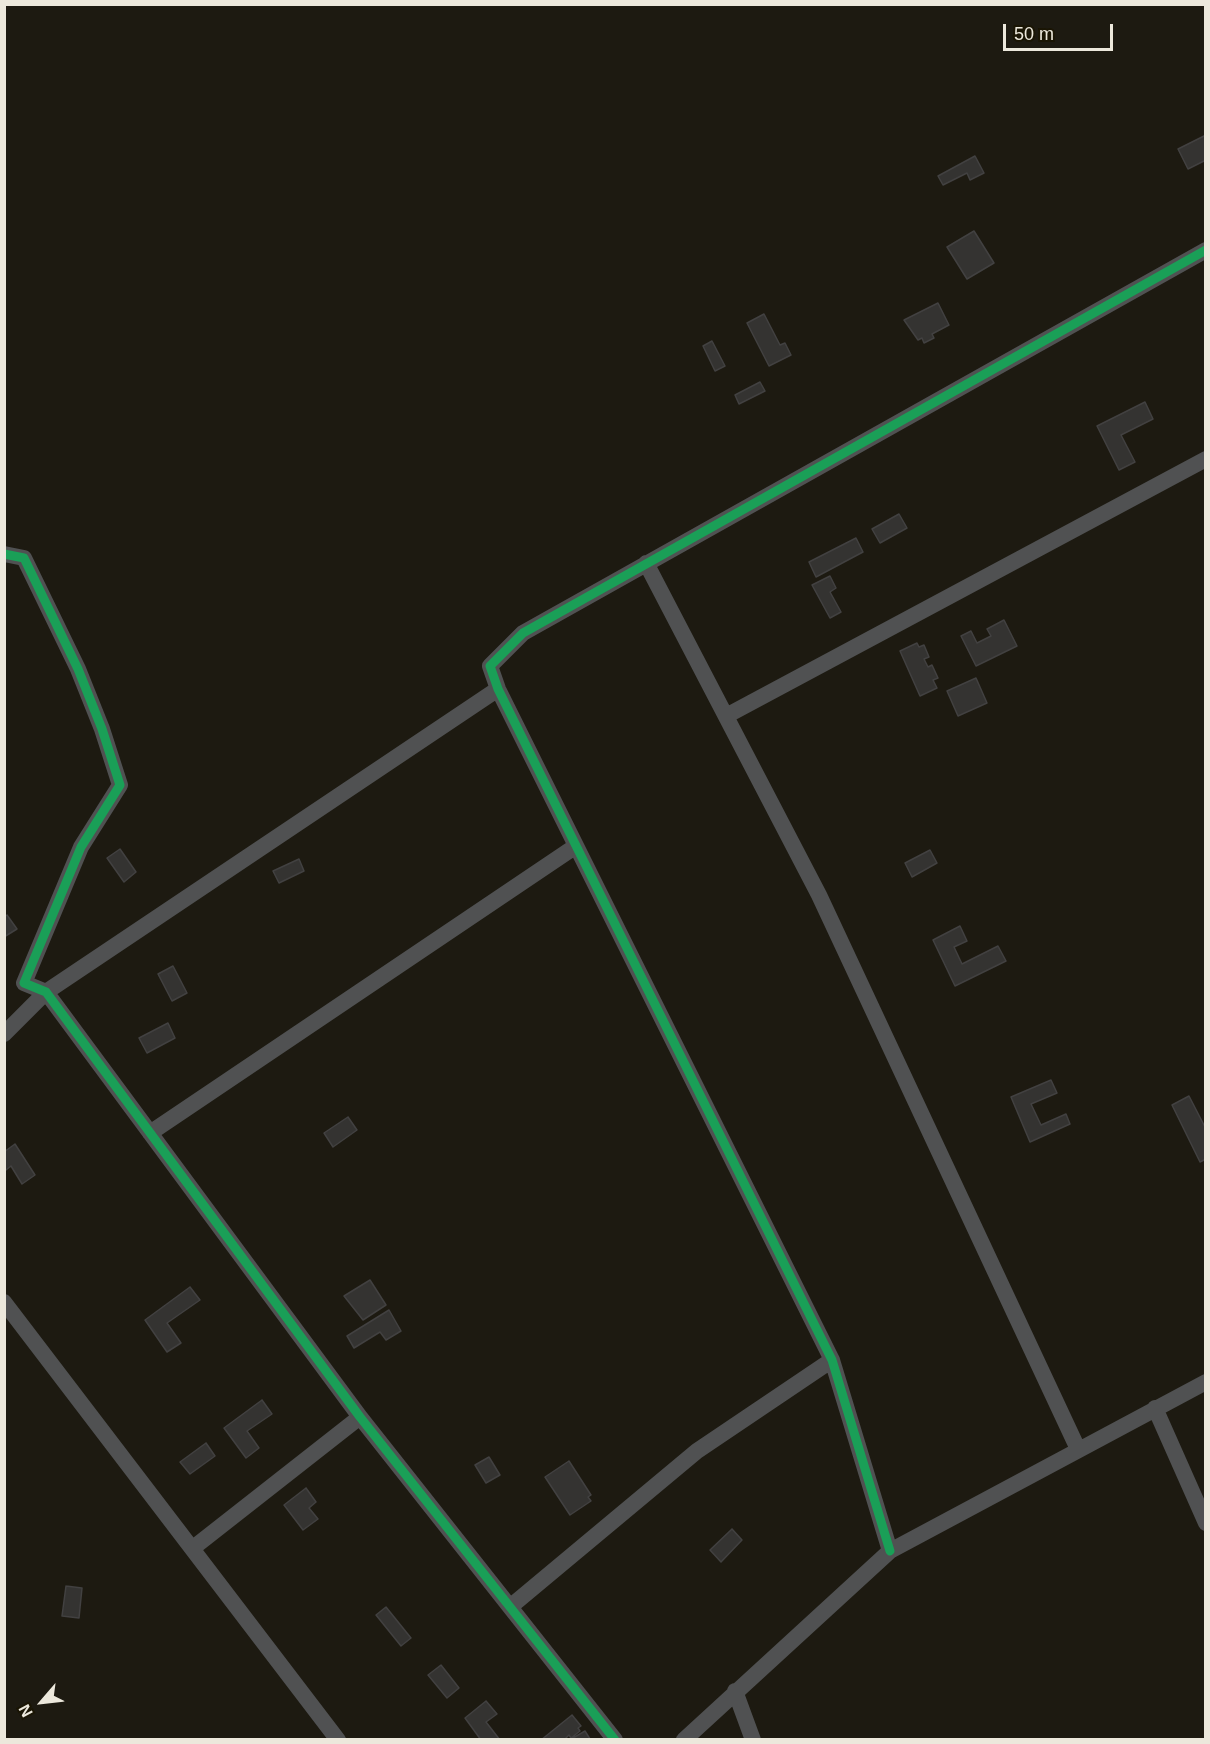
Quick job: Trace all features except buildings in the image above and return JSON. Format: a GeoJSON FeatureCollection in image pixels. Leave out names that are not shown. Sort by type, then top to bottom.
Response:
{"type":"FeatureCollection","features":[{"type":"Feature","properties":{"kind":"street"},"geometry":{"type":"LineString","coordinates":[[890,1551],[832,1360],[498,689],[490,666],[523,633],[1206,250]]}},
{"type":"Feature","properties":{"kind":"street"},"geometry":{"type":"LineString","coordinates":[[726,716],[1206,459]]}},
{"type":"Feature","properties":{"kind":"street"},"geometry":{"type":"LineString","coordinates":[[4,554],[24,558],[78,669],[102,729],[120,785],[81,847],[24,983],[46,992],[360,1417],[615,1740]]}},
{"type":"Feature","properties":{"kind":"street"},"geometry":{"type":"LineString","coordinates":[[646,563],[819,895],[1078,1449]]}},
{"type":"Feature","properties":{"kind":"street"},"geometry":{"type":"LineString","coordinates":[[4,1034],[46,992],[498,689]]}},
{"type":"Feature","properties":{"kind":"street"},"geometry":{"type":"LineString","coordinates":[[150,1133],[576,846]]}},
{"type":"Feature","properties":{"kind":"street"},"geometry":{"type":"LineString","coordinates":[[4,1302],[338,1740]]}},
{"type":"Feature","properties":{"kind":"street"},"geometry":{"type":"LineString","coordinates":[[510,1607],[697,1451],[832,1360]]}},
{"type":"Feature","properties":{"kind":"street"},"geometry":{"type":"LineString","coordinates":[[684,1740],[890,1551],[1206,1382]]}},
{"type":"Feature","properties":{"kind":"street"},"geometry":{"type":"LineString","coordinates":[[1155,1408],[1206,1524]]}},
{"type":"Feature","properties":{"kind":"street"},"geometry":{"type":"LineString","coordinates":[[193,1548],[360,1417]]}},
{"type":"Feature","properties":{"kind":"street"},"geometry":{"type":"LineString","coordinates":[[735,1691],[753,1740]]}},
{"type":"Feature","properties":{"kind":"cycle path"},"geometry":{"type":"LineString","coordinates":[[890,1551],[832,1360],[498,689],[490,666],[523,633],[1206,250]]}},
{"type":"Feature","properties":{"kind":"cycle path"},"geometry":{"type":"LineString","coordinates":[[4,554],[24,558],[78,669],[102,729],[120,785],[81,847],[24,983],[46,992],[360,1417],[615,1740]]}}]}
